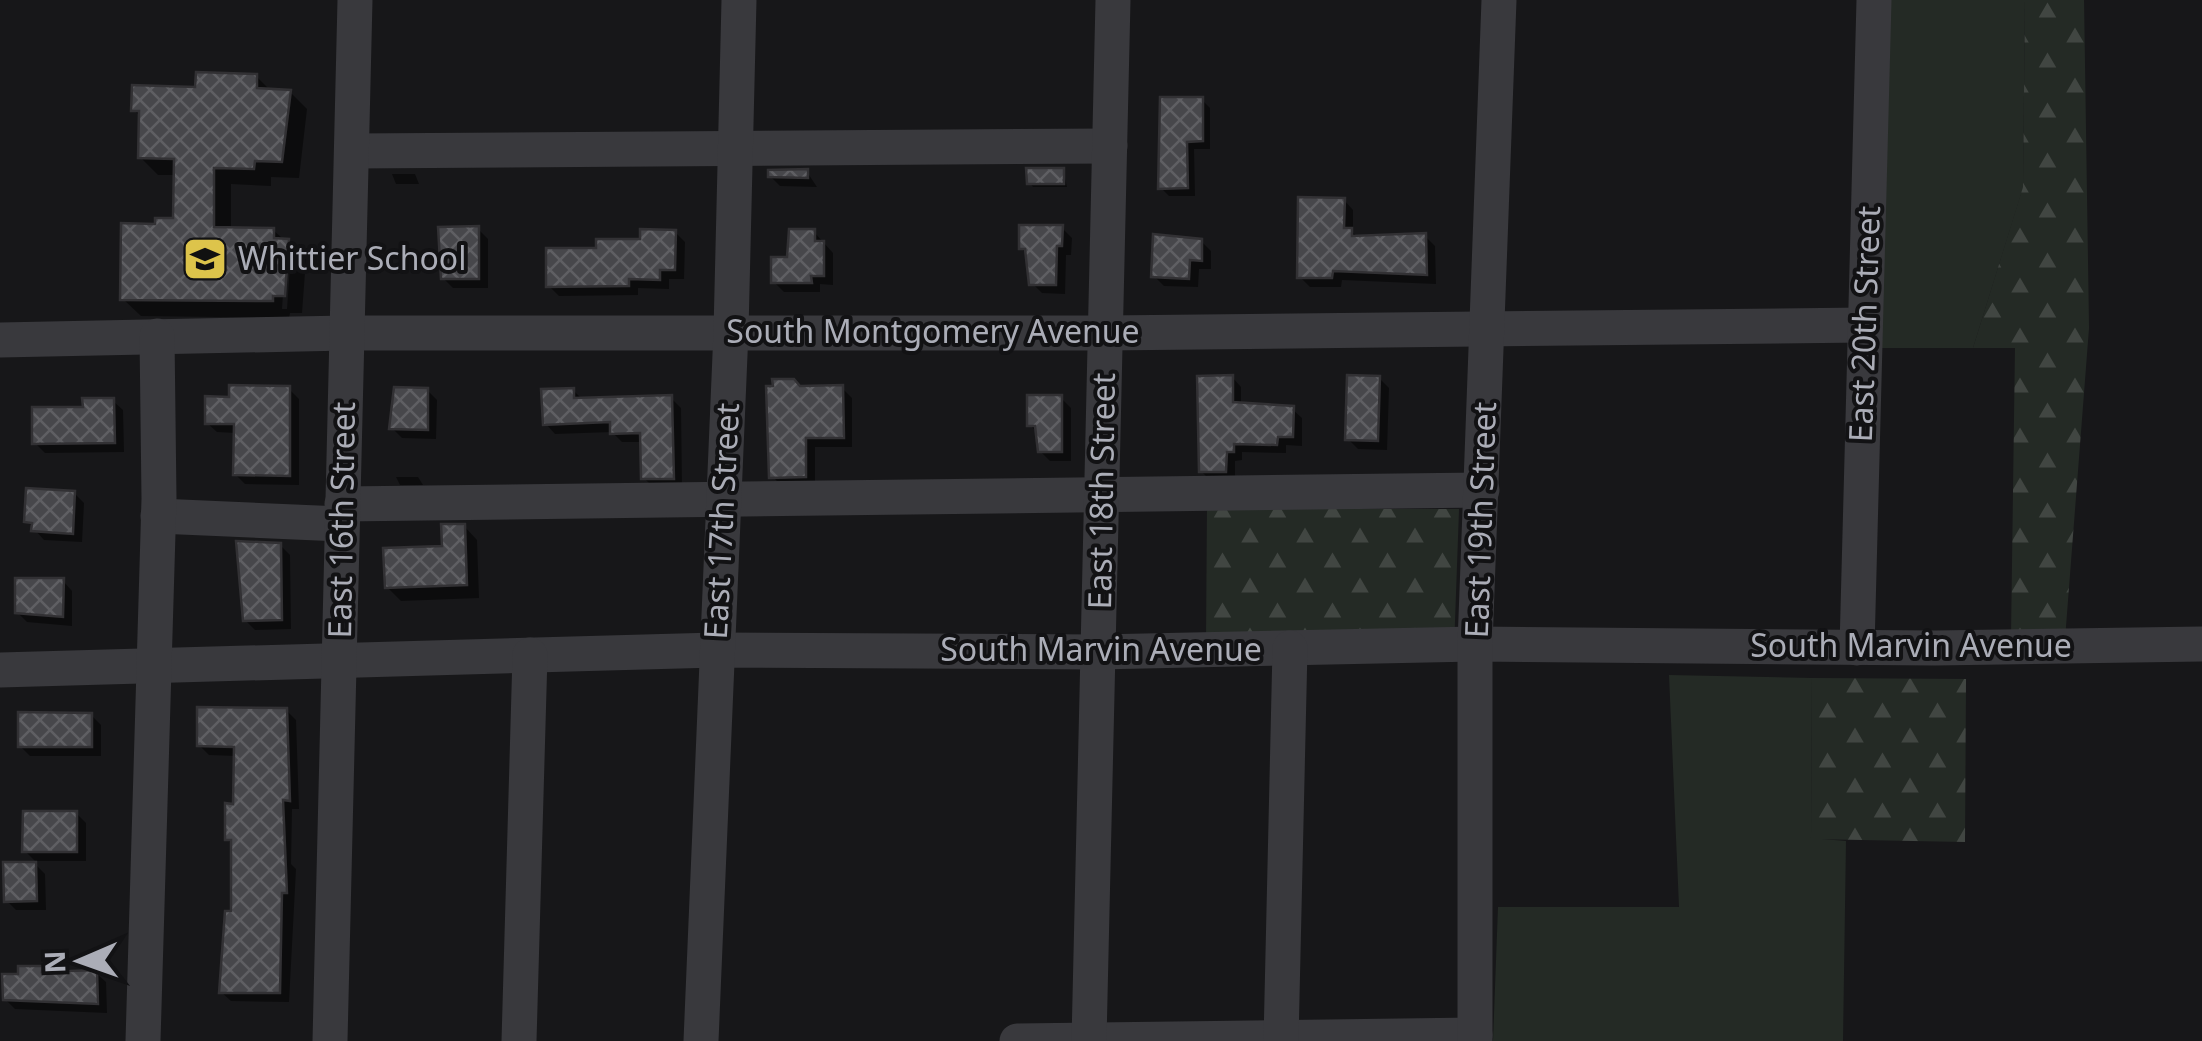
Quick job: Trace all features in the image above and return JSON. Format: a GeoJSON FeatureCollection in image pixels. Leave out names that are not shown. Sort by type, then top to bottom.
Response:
{"type":"FeatureCollection","features":[{"type":"Feature","properties":{"kind":"street","name":"East 16th Street"},"geometry":{"type":"LineString","coordinates":[[330,1041],[356,0]]}},
{"type":"Feature","properties":{"kind":"street","name":"East 17th Street"},"geometry":{"type":"LineString","coordinates":[[701,1041],[731,332],[740,0]]}},
{"type":"Feature","properties":{"kind":"street","name":"East 18th Street"},"geometry":{"type":"LineString","coordinates":[[1089,1040],[1113,0]]}},
{"type":"Feature","properties":{"kind":"street","name":"East 19th Street"},"geometry":{"type":"LineString","coordinates":[[1475,1038],[1476,644],[1498,0]]}},
{"type":"Feature","properties":{"kind":"street","name":"East 20th Street"},"geometry":{"type":"LineString","coordinates":[[1857,648],[1874,0]]}},
{"type":"Feature","properties":{"kind":"street"},"geometry":{"type":"LineString","coordinates":[[352,151],[1110,146]]}},
{"type":"Feature","properties":{"kind":"street","name":"South Montgomery Avenue"},"geometry":{"type":"LineString","coordinates":[[0,340],[347,333],[1106,333],[1489,326],[1865,326]]}},
{"type":"Feature","properties":{"kind":"street"},"geometry":{"type":"LineString","coordinates":[[143,1041],[158,516],[157,336]]}},
{"type":"Feature","properties":{"kind":"street"},"geometry":{"type":"LineString","coordinates":[[158,516],[342,514],[724,498],[1482,490]]}},
{"type":"Feature","properties":{"kind":"street","name":"South Marvin Avenue"},"geometry":{"type":"LineString","coordinates":[[0,670],[716,650],[1098,652],[1476,644],[1857,648],[2202,644]]}},
{"type":"Feature","properties":{"kind":"street"},"geometry":{"type":"LineString","coordinates":[[1281,1040],[1290,648]]}},
{"type":"Feature","properties":{"kind":"street"},"geometry":{"type":"LineString","coordinates":[[519,1041],[530,654]]}},
{"type":"Feature","properties":{"kind":"street"},"geometry":{"type":"LineString","coordinates":[[1017,1041],[1475,1038]]}},
{"type":"Feature","properties":{"kind":"green space"},"geometry":{"type":"Polygon","coordinates":[[[1881,0],[2025,0],[2023,188],[1973,348],[1868,348],[1881,0]]]}},
{"type":"Feature","properties":{"kind":"green space"},"geometry":{"type":"Polygon","coordinates":[[[2025,0],[2084,0],[2089,328],[2065,639],[2011,638],[2015,348],[1973,348],[2023,187],[2025,0]]]}},
{"type":"Feature","properties":{"kind":"green space"},"geometry":{"type":"Polygon","coordinates":[[[1207,509],[1459,509],[1454,648],[1206,646],[1207,509]]]}},
{"type":"Feature","properties":{"kind":"green space"},"geometry":{"type":"Polygon","coordinates":[[[1669,675],[1812,678],[1811,838],[1846,841],[1843,1041],[1493,1041],[1498,907],[1679,907],[1669,675]]]}},
{"type":"Feature","properties":{"kind":"green space"},"geometry":{"type":"Polygon","coordinates":[[[1812,678],[1966,679],[1965,842],[1811,839],[1812,678]]]}},
{"type":"Feature","properties":{"kind":"building"},"geometry":{"type":"Polygon","coordinates":[[[196,72],[257,74],[257,88],[291,90],[282,162],[255,161],[254,169],[214,168],[214,227],[274,228],[274,238],[289,239],[285,296],[273,296],[273,301],[120,300],[121,223],[155,224],[155,218],[173,218],[174,159],[138,158],[139,111],[131,111],[132,85],[195,87],[196,72]]]}},
{"type":"Feature","properties":{"kind":"building"},"geometry":{"type":"Polygon","coordinates":[[[1160,97],[1203,97],[1203,141],[1187,142],[1188,188],[1158,189],[1160,97]]]}},
{"type":"Feature","properties":{"kind":"building"},"geometry":{"type":"Polygon","coordinates":[[[1026,168],[1064,168],[1064,184],[1027,184],[1026,168]]]}},
{"type":"Feature","properties":{"kind":"building"},"geometry":{"type":"Polygon","coordinates":[[[808,169],[808,178],[768,177],[768,170],[808,169]]]}},
{"type":"Feature","properties":{"kind":"building"},"geometry":{"type":"Polygon","coordinates":[[[1298,197],[1345,198],[1344,228],[1352,228],[1352,236],[1426,233],[1427,275],[1333,271],[1332,278],[1297,278],[1298,197]]]}},
{"type":"Feature","properties":{"kind":"building"},"geometry":{"type":"Polygon","coordinates":[[[1019,225],[1063,225],[1062,246],[1057,246],[1056,285],[1029,285],[1025,249],[1019,249],[1019,225]]]}},
{"type":"Feature","properties":{"kind":"building"},"geometry":{"type":"Polygon","coordinates":[[[479,226],[479,279],[441,279],[438,227],[479,226]]]}},
{"type":"Feature","properties":{"kind":"building"},"geometry":{"type":"Polygon","coordinates":[[[640,229],[676,230],[675,270],[660,270],[660,280],[629,279],[629,286],[546,287],[546,248],[596,248],[596,239],[640,239],[640,229]]]}},
{"type":"Feature","properties":{"kind":"building"},"geometry":{"type":"Polygon","coordinates":[[[789,229],[815,229],[815,241],[824,241],[824,276],[811,276],[812,283],[771,283],[771,257],[787,257],[789,229]]]}},
{"type":"Feature","properties":{"kind":"building"},"geometry":{"type":"Polygon","coordinates":[[[1153,234],[1202,239],[1202,261],[1190,260],[1189,279],[1151,277],[1153,234]]]}},
{"type":"Feature","properties":{"kind":"building"},"geometry":{"type":"Polygon","coordinates":[[[1233,375],[1233,402],[1294,406],[1293,437],[1278,437],[1277,445],[1234,444],[1234,452],[1227,452],[1226,472],[1199,472],[1197,376],[1233,375]]]}},
{"type":"Feature","properties":{"kind":"building"},"geometry":{"type":"Polygon","coordinates":[[[1347,375],[1380,376],[1378,441],[1345,440],[1347,375]]]}},
{"type":"Feature","properties":{"kind":"building"},"geometry":{"type":"Polygon","coordinates":[[[772,379],[794,379],[800,386],[843,385],[844,438],[806,438],[806,477],[769,478],[766,386],[773,386],[772,379]]]}},
{"type":"Feature","properties":{"kind":"building"},"geometry":{"type":"Polygon","coordinates":[[[229,385],[290,386],[290,476],[233,475],[234,424],[205,424],[205,396],[229,397],[229,385]]]}},
{"type":"Feature","properties":{"kind":"building"},"geometry":{"type":"Polygon","coordinates":[[[394,387],[428,388],[428,430],[389,429],[394,387]]]}},
{"type":"Feature","properties":{"kind":"building"},"geometry":{"type":"Polygon","coordinates":[[[574,388],[574,398],[672,395],[674,479],[641,479],[640,433],[610,434],[610,422],[543,425],[541,389],[574,388]]]}},
{"type":"Feature","properties":{"kind":"building"},"geometry":{"type":"Polygon","coordinates":[[[1027,395],[1062,395],[1062,452],[1038,452],[1035,426],[1027,426],[1027,395]]]}},
{"type":"Feature","properties":{"kind":"building"},"geometry":{"type":"Polygon","coordinates":[[[82,398],[114,398],[115,443],[32,444],[32,407],[83,407],[82,398]]]}},
{"type":"Feature","properties":{"kind":"building"},"geometry":{"type":"Polygon","coordinates":[[[26,488],[75,491],[73,534],[31,531],[32,523],[24,522],[26,488]]]}},
{"type":"Feature","properties":{"kind":"building"},"geometry":{"type":"Polygon","coordinates":[[[441,524],[465,524],[467,585],[385,588],[383,548],[442,546],[441,524]]]}},
{"type":"Feature","properties":{"kind":"building"},"geometry":{"type":"Polygon","coordinates":[[[236,541],[281,543],[282,620],[243,621],[236,541]]]}},
{"type":"Feature","properties":{"kind":"building"},"geometry":{"type":"Polygon","coordinates":[[[15,578],[64,578],[63,617],[15,613],[15,578]]]}},
{"type":"Feature","properties":{"kind":"building"},"geometry":{"type":"Polygon","coordinates":[[[197,707],[287,708],[290,801],[283,800],[287,893],[282,893],[280,993],[219,993],[225,911],[231,911],[231,840],[225,840],[225,803],[233,804],[234,747],[197,746],[197,707]]]}},
{"type":"Feature","properties":{"kind":"building"},"geometry":{"type":"Polygon","coordinates":[[[18,712],[92,713],[92,747],[18,747],[18,712]]]}},
{"type":"Feature","properties":{"kind":"building"},"geometry":{"type":"Polygon","coordinates":[[[23,811],[77,811],[77,852],[22,852],[23,811]]]}},
{"type":"Feature","properties":{"kind":"building"},"geometry":{"type":"Polygon","coordinates":[[[3,862],[36,862],[37,901],[4,902],[3,862]]]}},
{"type":"Feature","properties":{"kind":"building"},"geometry":{"type":"Polygon","coordinates":[[[18,966],[43,966],[42,972],[97,970],[98,1004],[3,1000],[2,974],[18,974],[18,966]]]}},
{"type":"Feature","properties":{"kind":"place","name":"Whittier School"},"geometry":{"type":"Point","coordinates":[205,259]}}]}
